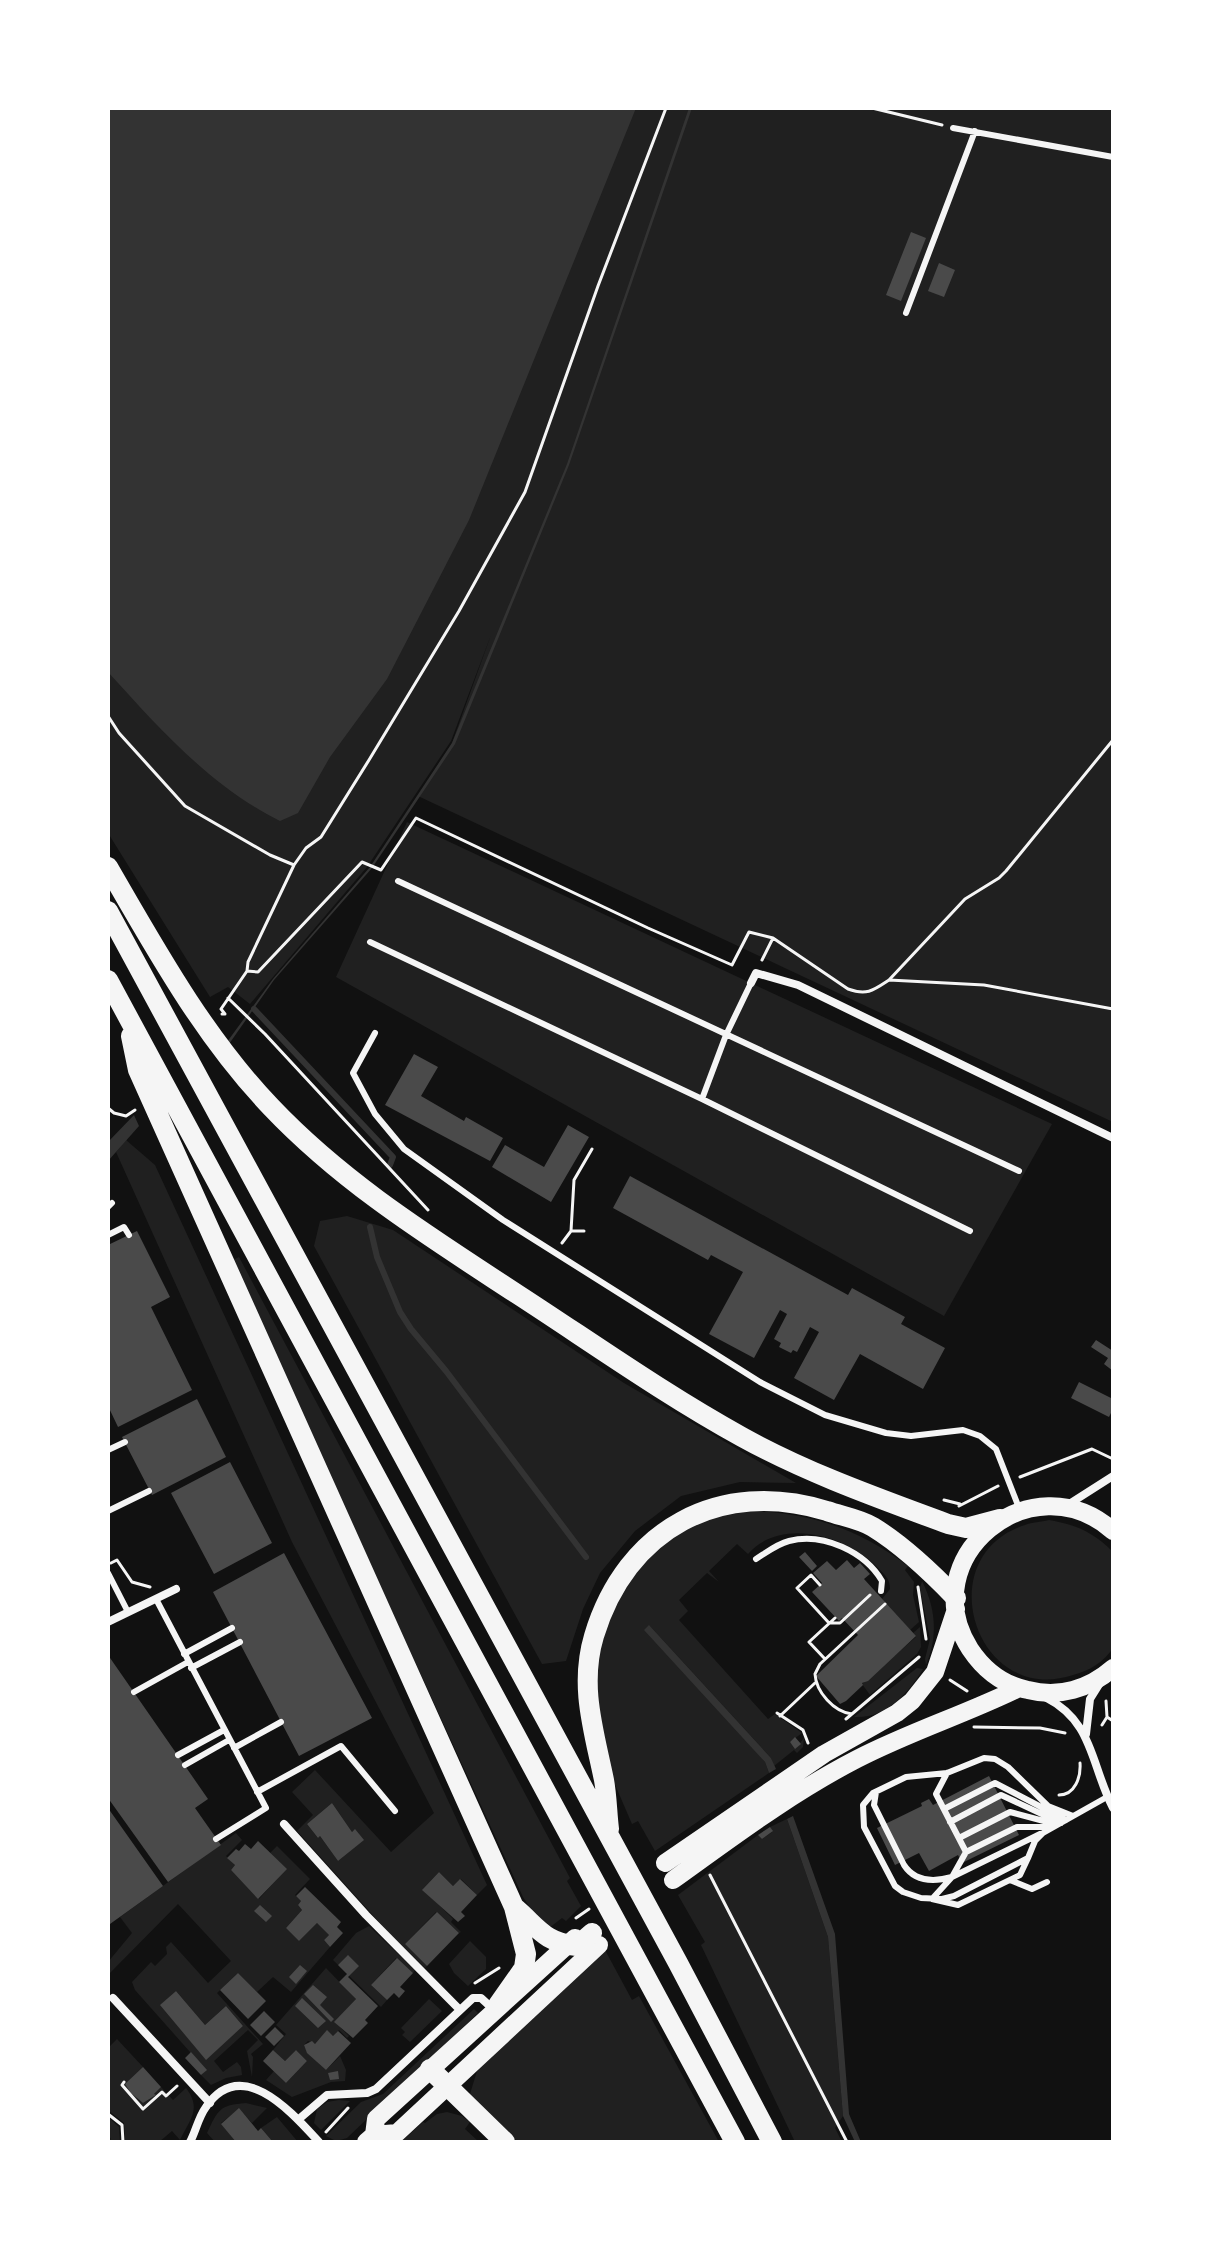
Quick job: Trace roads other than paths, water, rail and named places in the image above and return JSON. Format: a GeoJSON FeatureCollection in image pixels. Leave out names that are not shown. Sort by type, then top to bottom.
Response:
{"type":"FeatureCollection","features":[{"type":"Feature","properties":{"kind":"highway"},"geometry":{"type":"LineString","coordinates":[[108,867],[159,956],[219,1043],[270,1107],[340,1172],[407,1223],[741,1437],[810,1471],[948,1524],[966,1528],[1000,1519]]}},
{"type":"Feature","properties":{"kind":"highway"},"geometry":{"type":"LineString","coordinates":[[108,911],[772,2142]]}},
{"type":"Feature","properties":{"kind":"highway"},"geometry":{"type":"LineString","coordinates":[[108,980],[735,2142]]}},
{"type":"Feature","properties":{"kind":"highway"},"geometry":{"type":"LineString","coordinates":[[126,1012],[138,1070],[514,1907],[526,1954],[524,1968],[496,2008]]}},
{"type":"Feature","properties":{"kind":"highway"},"geometry":{"type":"LineString","coordinates":[[609,1837],[605,1784],[588,1716],[588,1678],[594,1637],[617,1580],[641,1550],[664,1532],[688,1518],[737,1501],[795,1501],[871,1525],[927,1567],[956,1603]]}},
{"type":"Feature","properties":{"kind":"highway"},"geometry":{"type":"LineString","coordinates":[[514,1907],[543,1936],[567,1945],[577,1946],[593,1935]]}},
{"type":"Feature","properties":{"kind":"highway"},"geometry":{"type":"LineString","coordinates":[[430,2069],[505,2142]]}},
{"type":"Feature","properties":{"kind":"main road"},"geometry":{"type":"LineString","coordinates":[[1028,1690],[900,1738],[791,1796],[701,1859],[669,1872],[824,1754],[902,1710],[925,1686],[935,1672],[966,1557],[975,1542],[1000,1519],[1020,1510],[1048,1505],[1065,1507],[1096,1518],[1113,1531]]}},
{"type":"Feature","properties":{"kind":"main road"},"geometry":{"type":"LineString","coordinates":[[956,1603],[966,1643],[976,1658],[1003,1681],[1028,1690],[1072,1691],[1108,1679]]}},
{"type":"Feature","properties":{"kind":"main road"},"geometry":{"type":"LineString","coordinates":[[567,1945],[376,2119],[370,2139],[397,2133],[447,2087],[593,1935]]}},
{"type":"Feature","properties":{"kind":"street"},"geometry":{"type":"LineString","coordinates":[[751,983],[756,973],[798,985],[1113,1138]]}},
{"type":"Feature","properties":{"kind":"street"},"geometry":{"type":"LineString","coordinates":[[1065,1507],[1113,1476]]}},
{"type":"Feature","properties":{"kind":"street"},"geometry":{"type":"LineString","coordinates":[[108,1622],[176,1589]]}},
{"type":"Feature","properties":{"kind":"street"},"geometry":{"type":"LineString","coordinates":[[1108,1679],[1090,1699],[1086,1735],[1092,1759],[1113,1808]]}},
{"type":"Feature","properties":{"kind":"street"},"geometry":{"type":"LineString","coordinates":[[1028,1690],[1070,1713],[1086,1735]]}},
{"type":"Feature","properties":{"kind":"street"},"geometry":{"type":"LineString","coordinates":[[284,1824],[366,1915],[457,2007]]}},
{"type":"Feature","properties":{"kind":"street"},"geometry":{"type":"LineString","coordinates":[[299,2119],[327,2095],[362,2093],[380,2085],[457,2007],[478,1997],[496,2008]]}},
{"type":"Feature","properties":{"kind":"street"},"geometry":{"type":"LineString","coordinates":[[113,1998],[210,2103]]}},
{"type":"Feature","properties":{"kind":"street"},"geometry":{"type":"LineString","coordinates":[[190,2142],[197,2123],[210,2103],[218,2094],[233,2088],[257,2089],[282,2103],[319,2141]]}},
{"type":"Feature","properties":{"kind":"lane"},"geometry":{"type":"LineString","coordinates":[[953,128],[1113,157]]}},
{"type":"Feature","properties":{"kind":"lane"},"geometry":{"type":"LineString","coordinates":[[906,313],[975,131]]}},
{"type":"Feature","properties":{"kind":"lane"},"geometry":{"type":"LineString","coordinates":[[398,881],[1019,1171]]}},
{"type":"Feature","properties":{"kind":"lane"},"geometry":{"type":"LineString","coordinates":[[370,942],[702,1099],[970,1231]]}},
{"type":"Feature","properties":{"kind":"lane"},"geometry":{"type":"LineString","coordinates":[[702,1099],[726,1035],[751,983]]}},
{"type":"Feature","properties":{"kind":"lane"},"geometry":{"type":"LineString","coordinates":[[375,1033],[353,1073],[375,1114],[404,1149],[503,1220],[576,1267],[760,1382],[825,1415],[886,1433],[911,1436],[963,1430],[980,1436],[996,1449],[1020,1510]]}},
{"type":"Feature","properties":{"kind":"lane"},"geometry":{"type":"LineString","coordinates":[[108,1235],[124,1227],[129,1235]]}},
{"type":"Feature","properties":{"kind":"lane"},"geometry":{"type":"LineString","coordinates":[[108,1450],[125,1442]]}},
{"type":"Feature","properties":{"kind":"lane"},"geometry":{"type":"LineString","coordinates":[[108,1511],[149,1491]]}},
{"type":"Feature","properties":{"kind":"lane"},"geometry":{"type":"LineString","coordinates":[[756,1559],[781,1543],[814,1539],[852,1551],[863,1558],[882,1581],[878,1591]]}},
{"type":"Feature","properties":{"kind":"lane"},"geometry":{"type":"LineString","coordinates":[[108,1573],[128,1612]]}},
{"type":"Feature","properties":{"kind":"lane"},"geometry":{"type":"LineString","coordinates":[[156,1599],[266,1808],[216,1839]]}},
{"type":"Feature","properties":{"kind":"lane"},"geometry":{"type":"LineString","coordinates":[[184,1654],[232,1628]]}},
{"type":"Feature","properties":{"kind":"lane"},"geometry":{"type":"LineString","coordinates":[[134,1692],[240,1642]]}},
{"type":"Feature","properties":{"kind":"lane"},"geometry":{"type":"LineString","coordinates":[[234,1748],[281,1722]]}},
{"type":"Feature","properties":{"kind":"lane"},"geometry":{"type":"LineString","coordinates":[[178,1755],[224,1730]]}},
{"type":"Feature","properties":{"kind":"lane"},"geometry":{"type":"LineString","coordinates":[[185,1765],[229,1740]]}},
{"type":"Feature","properties":{"kind":"lane"},"geometry":{"type":"LineString","coordinates":[[257,1792],[341,1746],[395,1811]]}},
{"type":"Feature","properties":{"kind":"lane"},"geometry":{"type":"LineString","coordinates":[[1043,1833],[1035,1841],[1020,1875],[958,1905],[903,1892],[890,1879],[862,1819],[863,1805],[876,1792],[906,1777],[947,1773],[984,1758],[995,1759],[1008,1767],[1062,1822]]}},
{"type":"Feature","properties":{"kind":"lane"},"geometry":{"type":"LineString","coordinates":[[947,1773],[936,1794],[966,1852]]}},
{"type":"Feature","properties":{"kind":"lane"},"geometry":{"type":"LineString","coordinates":[[944,1809],[995,1783],[1062,1822]]}},
{"type":"Feature","properties":{"kind":"lane"},"geometry":{"type":"LineString","coordinates":[[876,1792],[874,1805],[910,1873],[919,1878],[938,1880],[952,1877],[1043,1833],[1107,1797]]}},
{"type":"Feature","properties":{"kind":"lane"},"geometry":{"type":"LineString","coordinates":[[950,1822],[1001,1795],[1062,1822]]}},
{"type":"Feature","properties":{"kind":"lane"},"geometry":{"type":"LineString","coordinates":[[959,1838],[1010,1812],[1062,1822]]}},
{"type":"Feature","properties":{"kind":"lane"},"geometry":{"type":"LineString","coordinates":[[932,1899],[952,1877],[966,1852],[1017,1827],[1062,1822]]}},
{"type":"Feature","properties":{"kind":"lane"},"geometry":{"type":"LineString","coordinates":[[932,1899],[954,1896],[1028,1858]]}},
{"type":"Feature","properties":{"kind":"lane"},"geometry":{"type":"LineString","coordinates":[[1010,1880],[1032,1889],[1047,1882]]}},
{"type":"Feature","properties":{"kind":"waterway"},"geometry":{"type":"LineString","coordinates":[[254,1009],[393,1157],[390,1165]]}},
{"type":"Feature","properties":{"kind":"waterway"},"geometry":{"type":"LineString","coordinates":[[370,1227],[377,1257],[400,1312],[411,1329],[586,1557]]}}]}
